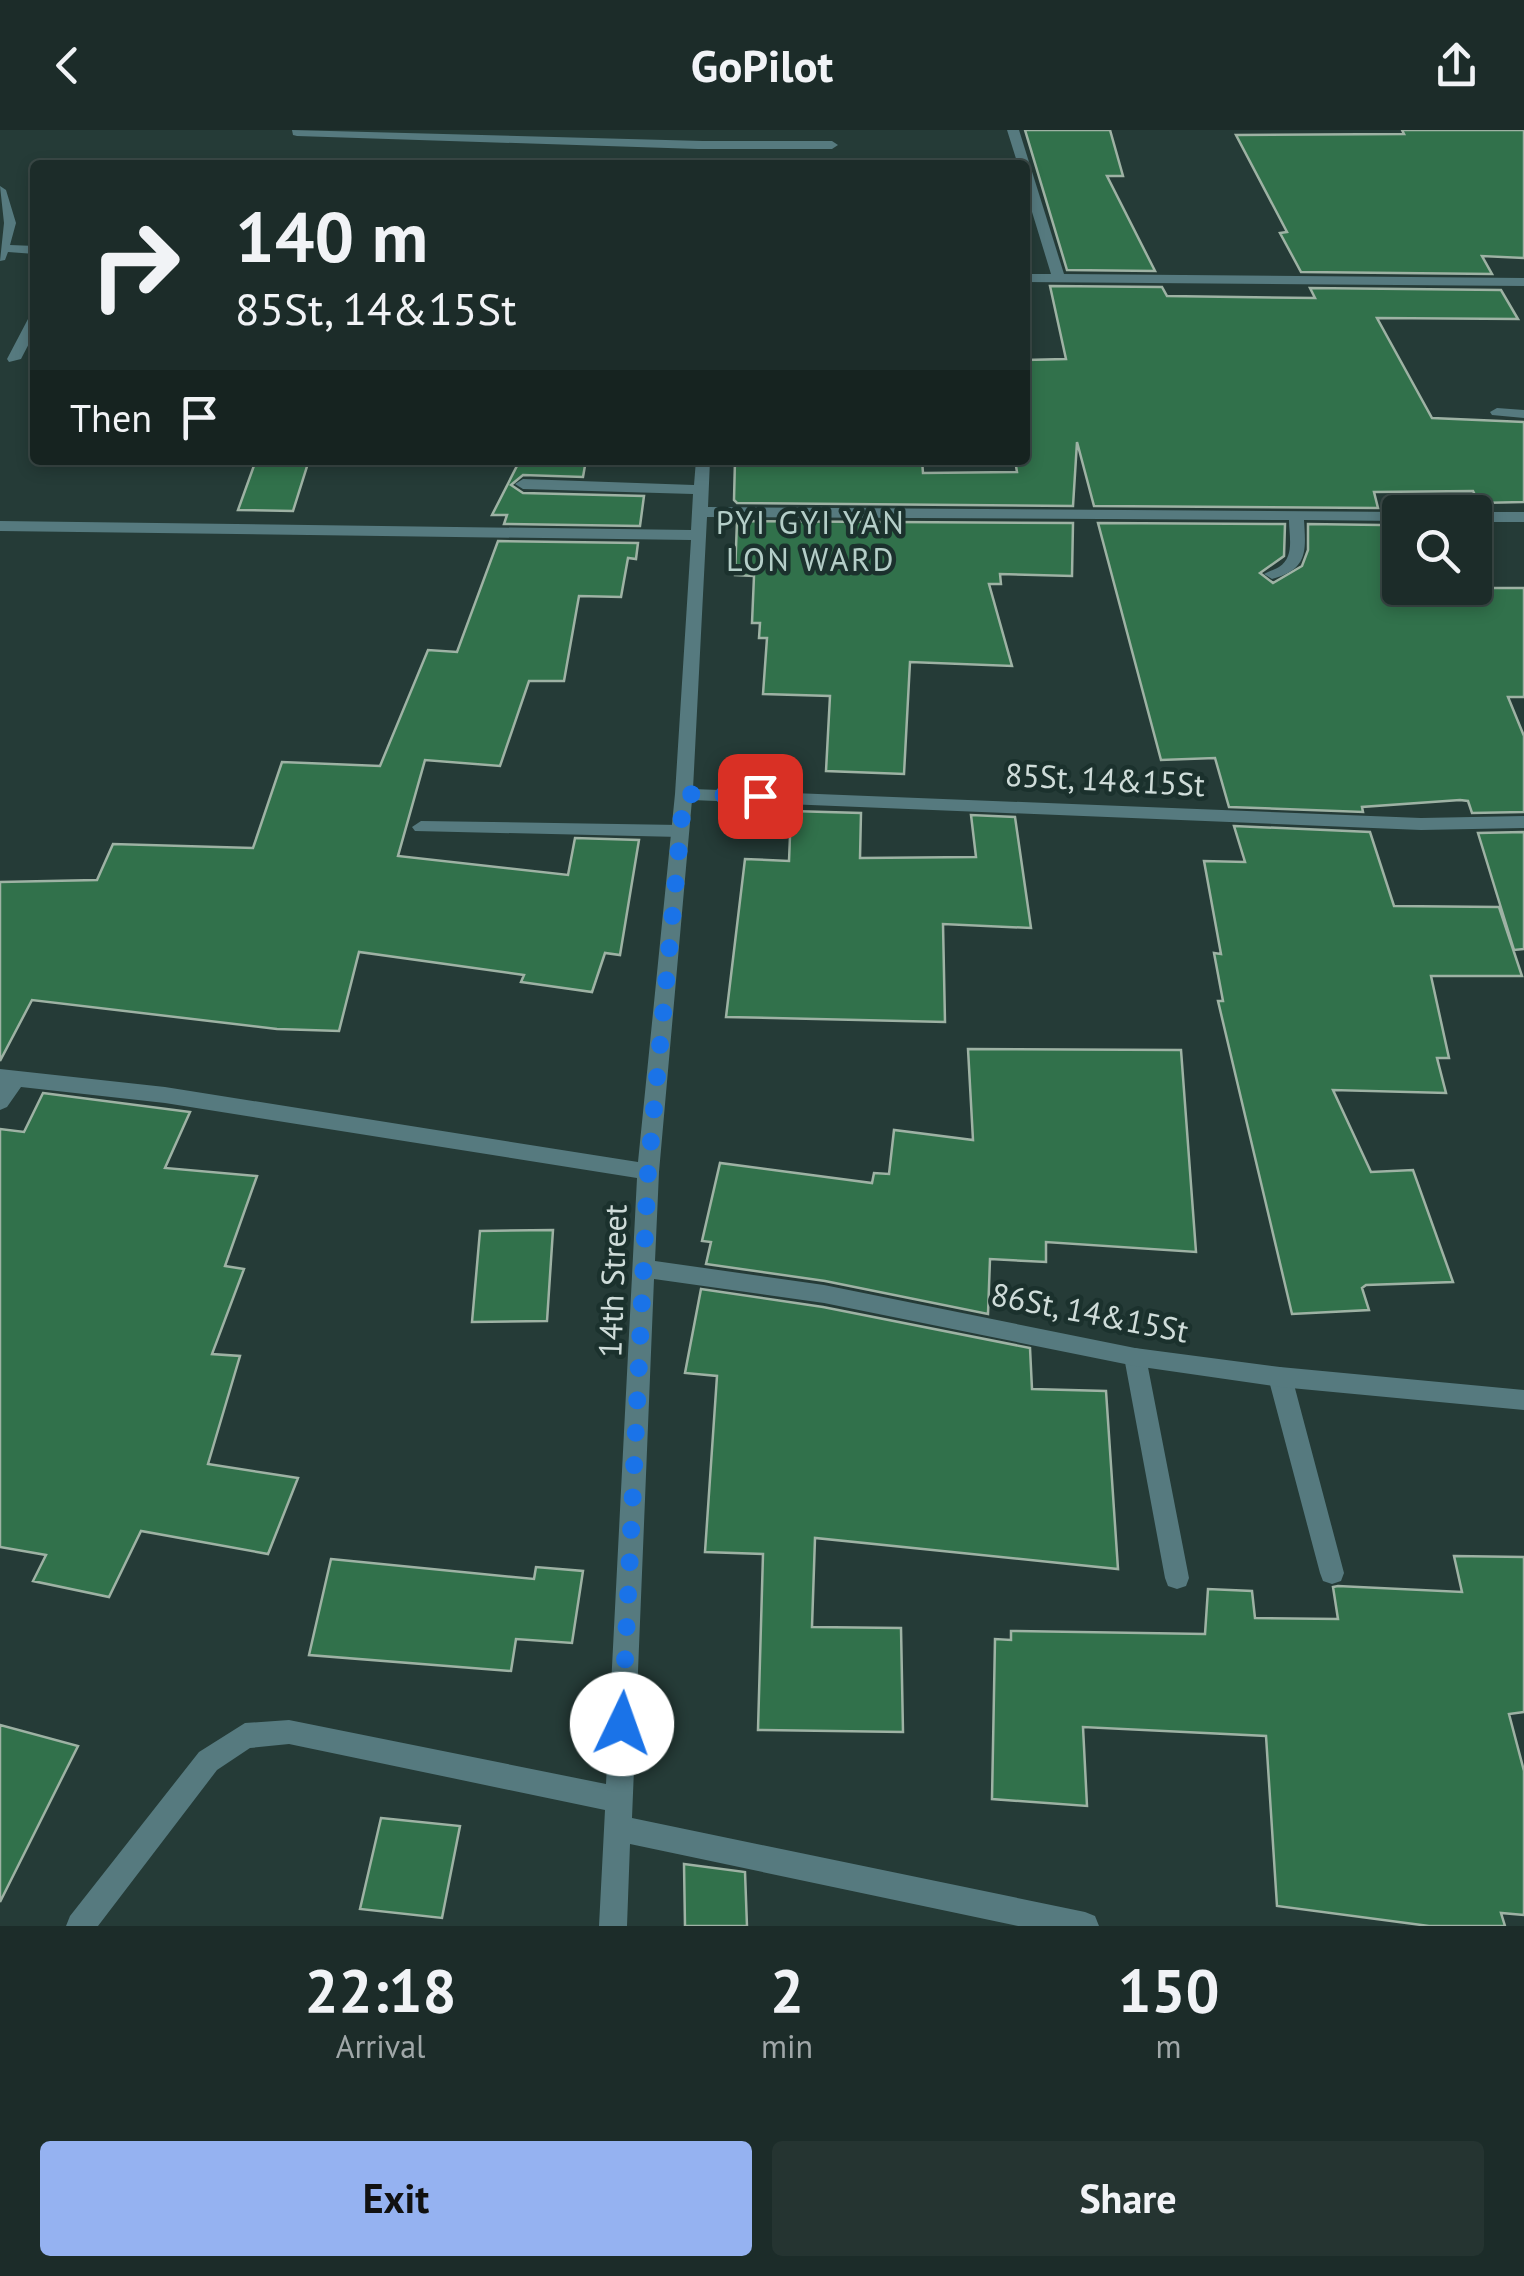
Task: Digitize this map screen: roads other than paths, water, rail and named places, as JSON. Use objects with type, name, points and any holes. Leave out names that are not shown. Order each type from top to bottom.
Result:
[{"type":"street","points":[[1013,130],[1022,160]]},
{"type":"street","points":[[298,132],[832,145]]},
{"type":"street","points":[[1030,186],[1059,278]]},
{"type":"street","points":[[0,190],[10,223],[2,251],[30,250]]},
{"type":"street","points":[[1030,278],[1524,282]]},
{"type":"street","points":[[14,358],[30,328]]},
{"type":"street","points":[[1498,412],[1524,414]]},
{"type":"street","name":"14th Street","points":[[614,1926],[647,1269],[648,1172],[684,794],[704,465]]},
{"type":"street","points":[[523,484],[701,501],[1382,516]]},
{"type":"street","points":[[1272,574],[1286,570],[1298,553],[1296,516]]},
{"type":"street","points":[[1492,517],[1524,517]]},
{"type":"street","points":[[0,526],[700,535]]},
{"type":"street","name":"85St, 14&15St","points":[[684,794],[1421,824],[1524,822]]},
{"type":"street","points":[[421,827],[680,831]]},
{"type":"street","points":[[0,1102],[7,1078],[165,1095],[648,1172]]},
{"type":"street","name":"86St, 14&15St","points":[[647,1269],[824,1294],[1135,1357],[1280,1378],[1524,1400]]},
{"type":"street","points":[[1135,1357],[1177,1578]]},
{"type":"street","points":[[1280,1378],[1332,1573]]},
{"type":"street","points":[[80,1926],[208,1760],[245,1736],[289,1732],[1085,1926]]},
{"type":"district","name":"PYI GYI YAN LON WARD","points":[[811,540]]}]
